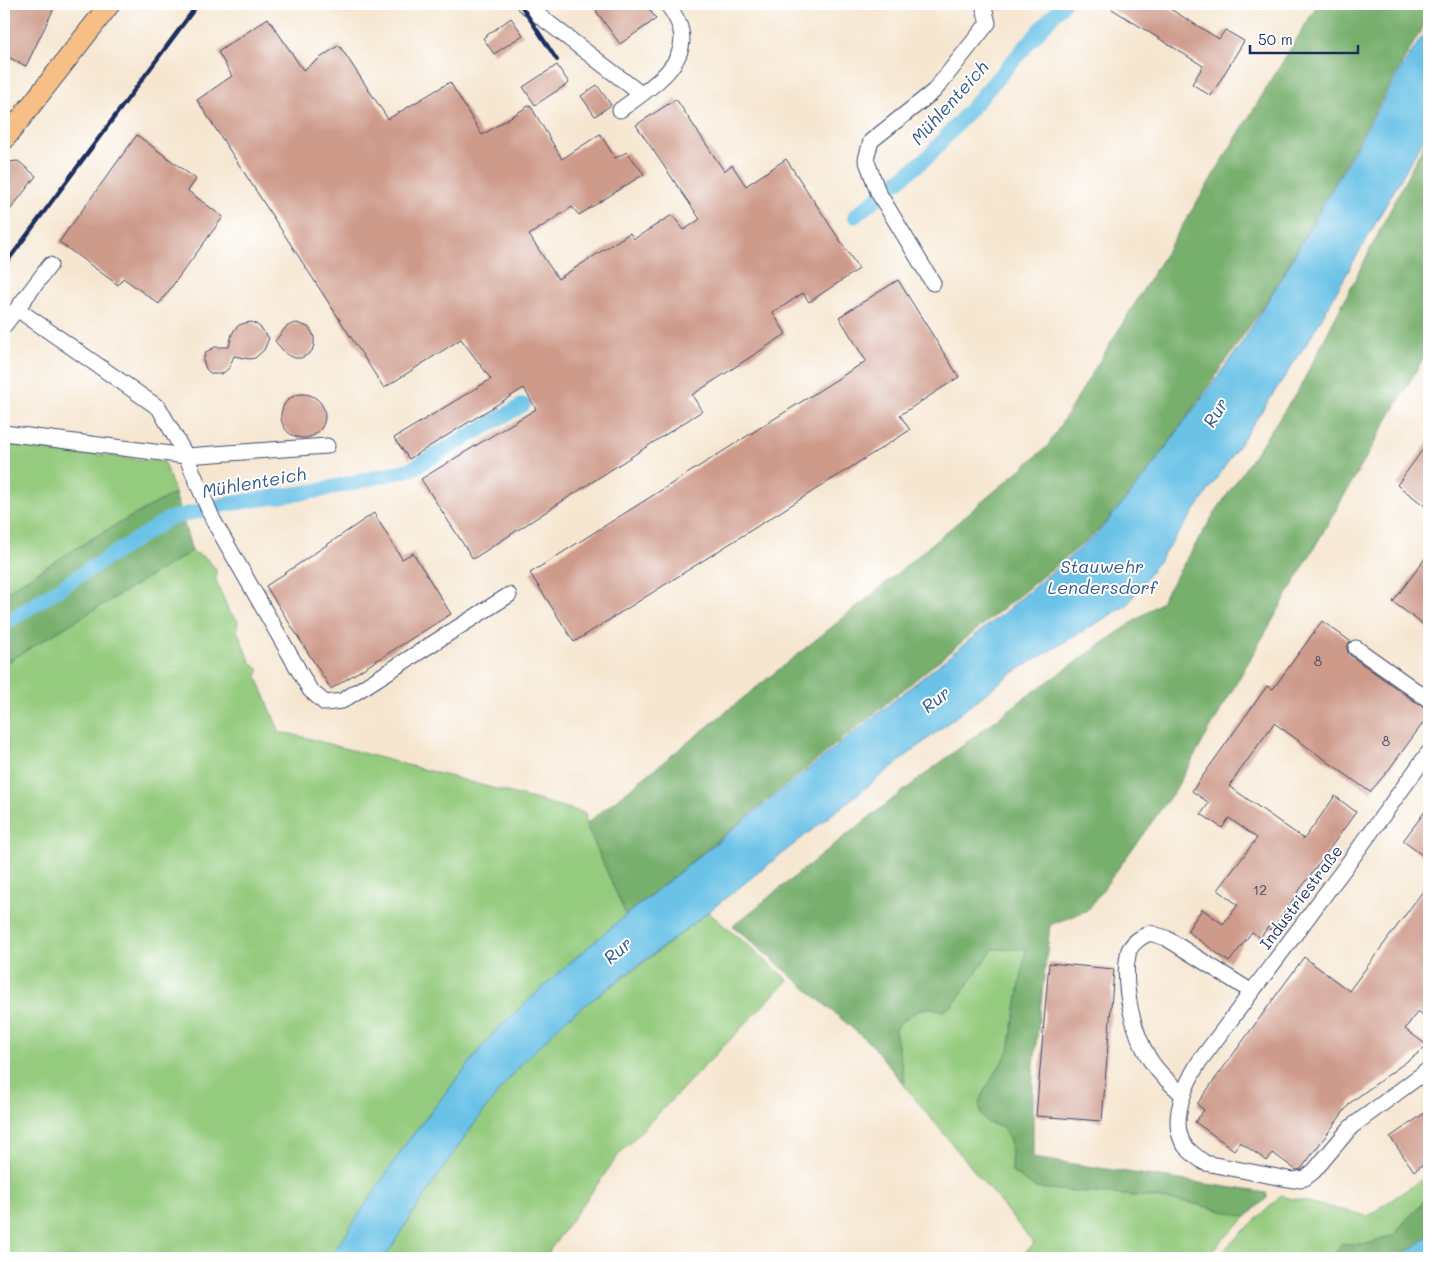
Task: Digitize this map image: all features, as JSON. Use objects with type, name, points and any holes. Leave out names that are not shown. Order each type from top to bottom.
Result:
[{"type":"main road","points":[[5,137],[110,4]]},
{"type":"street","points":[[620,110],[670,70],[680,51],[682,32],[676,16],[667,4]]},
{"type":"street","points":[[933,283],[882,198],[866,159],[871,141],[934,90],[988,23],[983,4]]},
{"type":"street","points":[[528,5],[641,94]]},
{"type":"street","points":[[4,326],[50,265]]},
{"type":"street","points":[[17,309],[159,408],[186,456],[213,520],[310,690],[325,703],[342,701],[509,594]]},
{"type":"street","points":[[4,434],[186,456],[327,446]]},
{"type":"street","points":[[1356,648],[1429,700]]},
{"type":"street","name":"Industriestraße","points":[[1429,752],[1350,861],[1199,1062],[1183,1094],[1178,1114],[1180,1135],[1184,1144],[1194,1156],[1205,1163],[1293,1180],[1305,1178],[1314,1171],[1351,1127],[1429,1069]]},
{"type":"street","points":[[1183,1094],[1168,1081],[1149,1058],[1137,1032],[1129,999],[1126,975],[1128,951],[1140,938],[1150,933],[1166,938],[1252,992]]},
{"type":"green space","points":[[1318,4],[1429,4],[1429,16],[1272,293],[1143,479],[1097,532],[626,915],[586,824],[863,602],[1047,447]]},
{"type":"green space","points":[[1429,134],[1429,348],[1175,790],[1088,910],[1050,925],[1033,1072],[1033,1158],[1267,1193],[1267,1198],[1246,1217],[1192,1203],[1149,1197],[1035,1188],[1012,1172],[1010,1141],[1003,1127],[988,1123],[981,1115],[979,1102],[1009,1051],[1026,949],[993,949],[953,1005],[943,1011],[931,1008],[923,1009],[908,1017],[897,1027],[895,1031],[905,1083],[903,1084],[873,1046],[733,926],[845,836],[1023,699],[1160,603],[1214,514],[1299,389]]},
{"type":"green space","points":[[4,444],[164,462],[175,493],[103,532],[4,593]]},
{"type":"green space","points":[[175,493],[192,551],[4,664],[4,593],[103,532]]},
{"type":"green space","points":[[192,551],[207,559],[216,569],[216,580],[229,612],[238,620],[237,631],[251,663],[259,670],[257,677],[280,733],[292,734],[585,813],[586,824],[626,915],[574,959],[495,1031],[407,1142],[330,1258],[4,1258],[4,1027],[6,1022],[4,1016],[4,664]]},
{"type":"green space","points":[[708,912],[788,980],[620,1153],[544,1258],[385,1258],[466,1134],[488,1104],[537,1048],[577,1010],[635,969]]},
{"type":"green space","points":[[993,949],[1026,949],[1009,1051],[983,1093],[988,1123],[1003,1127],[1010,1141],[1012,1172],[1035,1188],[1149,1197],[1192,1203],[1246,1217],[1204,1258],[1018,1258],[1034,1244],[903,1084],[905,1082],[895,1031],[908,1016],[918,1011],[933,1008],[943,1011],[953,1005]]},
{"type":"green space","points":[[1421,1180],[1429,1192],[1429,1196],[1405,1221],[1395,1235],[1368,1244],[1341,1244],[1331,1258],[1215,1258],[1281,1196],[1368,1216]]},
{"type":"green space","points":[[1429,1196],[1429,1258],[1331,1258],[1341,1244],[1368,1244],[1395,1235],[1405,1221]]},
{"type":"water","name":"Stauwehr Lendersdorf","points":[[1429,26],[1429,129],[1309,340],[1201,502],[1127,605],[1009,675],[685,930],[564,1021],[515,1071],[468,1132],[385,1258],[330,1258],[407,1142],[495,1031],[574,959],[626,915],[1007,610],[1098,533],[1146,475],[1240,346],[1284,274],[1402,67]]},
{"type":"water","points":[[1429,1236],[1429,1256],[1427,1258],[1402,1258],[1406,1253]]},
{"type":"building","points":[[4,4],[56,4],[26,66],[4,55]]},
{"type":"building","points":[[607,4],[646,4],[656,19],[620,44],[596,11]]},
{"type":"building","points":[[1104,4],[1162,4],[1219,39],[1225,30],[1244,41],[1211,96],[1192,84],[1203,66]]},
{"type":"building","points":[[268,18],[303,70],[339,45],[388,119],[450,82],[482,135],[530,105],[562,159],[600,134],[615,158],[627,152],[644,174],[579,215],[572,207],[529,235],[558,279],[630,233],[634,239],[672,215],[684,230],[700,219],[636,125],[676,99],[724,171],[732,165],[746,186],[786,159],[859,269],[809,302],[803,293],[773,313],[786,334],[692,395],[702,411],[473,559],[421,479],[536,409],[524,388],[409,459],[394,438],[491,379],[461,339],[384,388],[197,100],[232,76],[218,52]]},
{"type":"building","points":[[511,18],[523,35],[494,54],[483,38]]},
{"type":"building","points":[[557,65],[569,83],[535,105],[523,87]]},
{"type":"building","points":[[597,85],[611,105],[595,116],[581,96]]},
{"type":"building","points":[[137,135],[196,179],[188,191],[223,217],[159,304],[123,278],[118,285],[59,242]]},
{"type":"building","points":[[18,161],[36,176],[4,218],[4,167],[8,162]]},
{"type":"building","points":[[898,280],[959,377],[900,415],[910,430],[574,642],[530,573],[866,361],[839,317]]},
{"type":"building","points":[[251,322],[261,328],[269,338],[264,350],[255,358],[249,359],[234,356],[229,368],[222,374],[209,372],[203,360],[206,352],[215,347],[229,347],[235,329],[239,325]]},
{"type":"building","points":[[297,323],[308,327],[314,337],[312,351],[301,358],[295,358],[286,354],[275,341],[286,327]]},
{"type":"building","points":[[303,394],[315,398],[321,404],[325,416],[321,428],[315,434],[303,438],[291,434],[285,428],[281,416],[285,404],[291,398]]},
{"type":"building","points":[[1429,441],[1429,509],[1397,485]]},
{"type":"building","points":[[374,513],[402,559],[413,553],[451,614],[331,689],[266,586]]},
{"type":"building","points":[[1429,553],[1429,629],[1393,602]]},
{"type":"building","points":[[1322,621],[1350,641],[1347,648],[1351,656],[1424,708],[1429,709],[1429,715],[1370,792],[1274,723],[1229,786],[1304,839],[1335,796],[1356,812],[1271,930],[1268,927],[1260,938],[1252,932],[1229,962],[1187,931],[1202,909],[1223,924],[1238,905],[1218,890],[1257,838],[1229,818],[1222,828],[1201,814],[1209,803],[1192,791],[1267,686],[1273,689]]},
{"type":"building","points":[[1429,806],[1429,860],[1403,841]]},
{"type":"building","points":[[1429,883],[1429,1020],[1418,1011],[1405,1029],[1428,1046],[1351,1102],[1301,1169],[1296,1170],[1273,1153],[1267,1161],[1240,1142],[1234,1150],[1195,1122],[1204,1110],[1197,1104],[1304,957],[1349,991]]},
{"type":"building","points":[[1049,963],[1114,969],[1102,1121],[1036,1116]]},
{"type":"building","points":[[1429,1110],[1429,1160],[1414,1171],[1390,1137]]},
{"type":"waterway","name":"Mühlenteich","points":[[855,216],[929,156],[1063,4]]},
{"type":"waterway","name":"Mühlenteich","points":[[4,624],[168,519],[227,504],[322,490],[411,469],[523,405]]},
{"type":"railway","points":[[4,266],[198,4]]},
{"type":"railway","points":[[520,4],[557,60]]},
{"type":"water label","name":"Rur","points":[[1216,413]]},
{"type":"water label","name":"Rur","points":[[936,700]]},
{"type":"water label","name":"Rur","points":[[618,951]]}]
